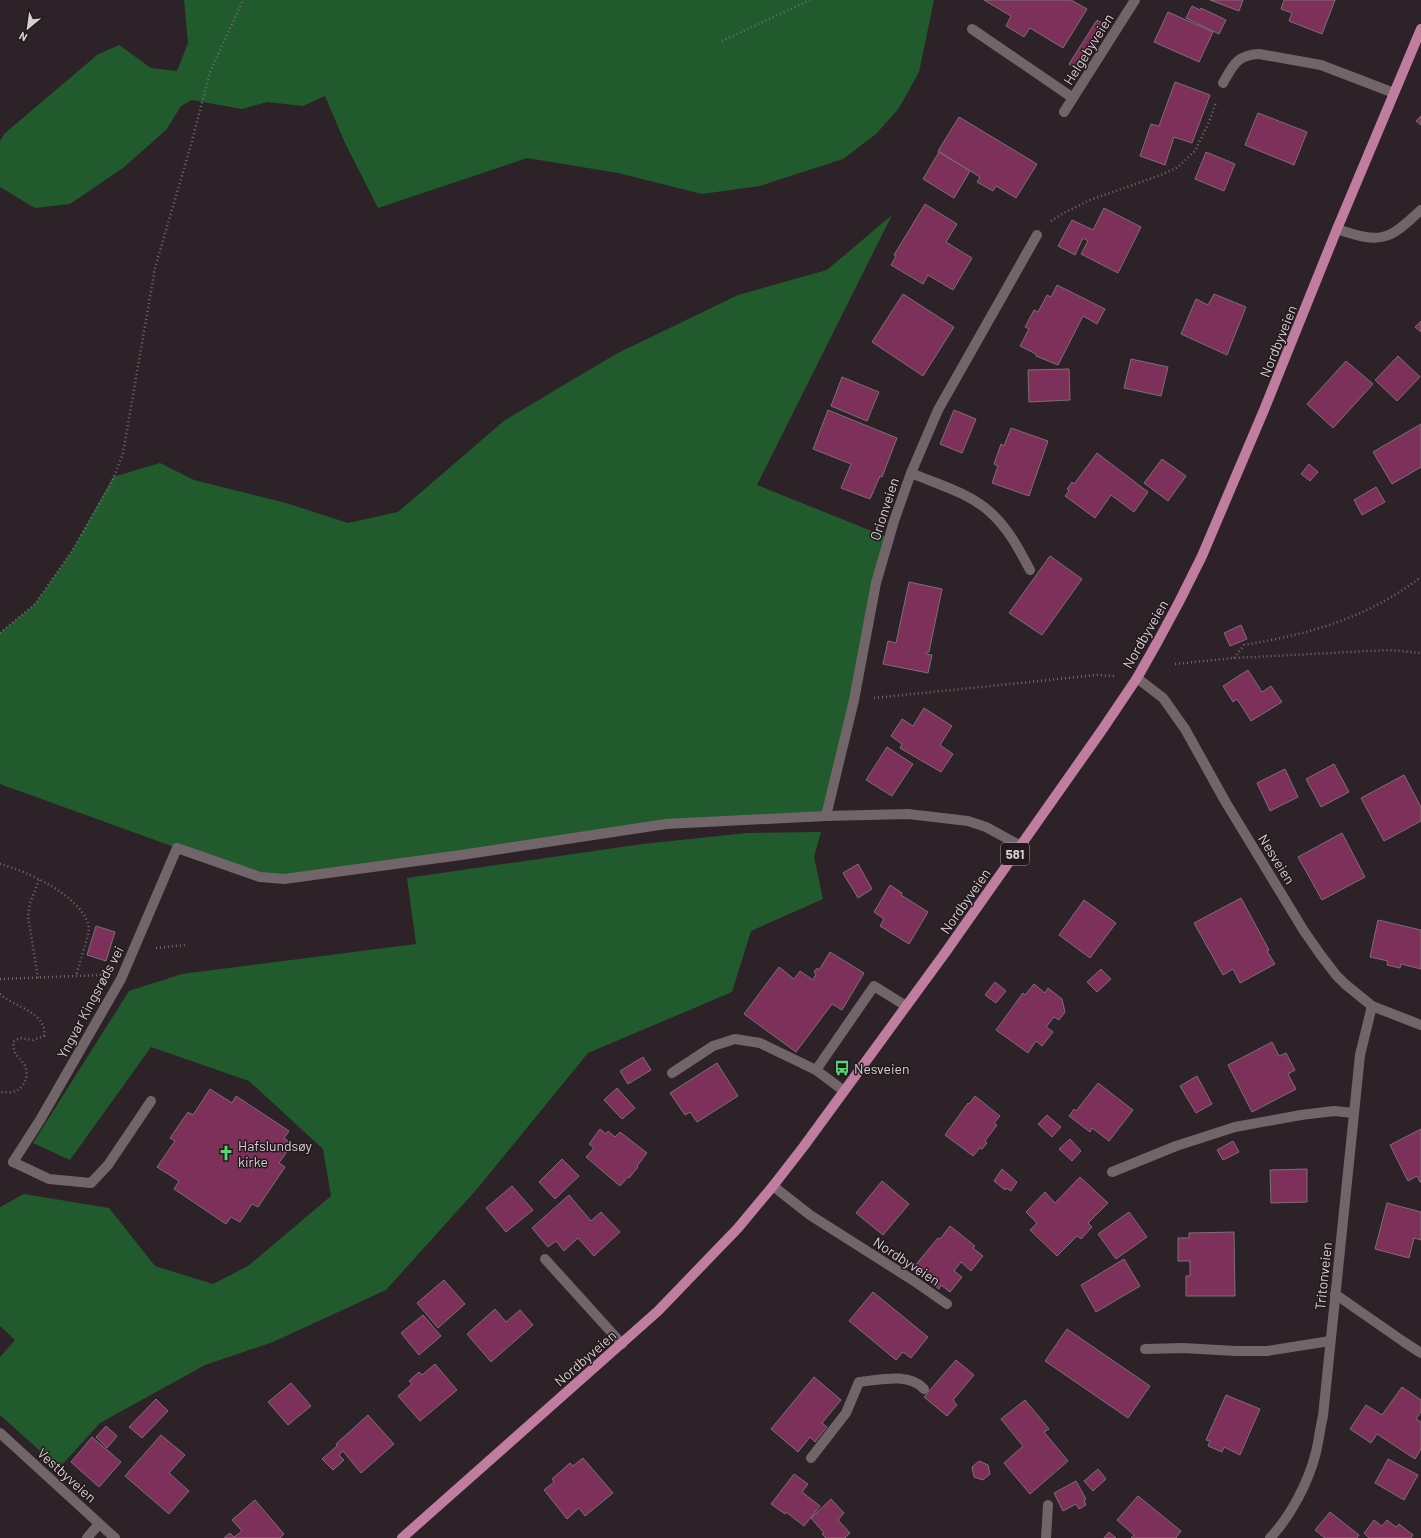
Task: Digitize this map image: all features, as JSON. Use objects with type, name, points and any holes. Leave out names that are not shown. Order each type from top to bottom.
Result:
[{"type":"main road","name":"Nordbyveien","points":[[402,1538],[658,1311],[738,1228],[773,1186],[844,1091],[1021,846],[1102,730],[1137,678],[1179,602],[1202,556],[1264,410],[1337,229],[1421,29]]},
{"type":"street","name":"Helgebyveien","points":[[1064,112],[1135,0]]},
{"type":"street","points":[[972,29],[1073,98]]},
{"type":"street","points":[[1223,83],[1232,65],[1238,59],[1249,54],[1259,54],[1321,65],[1394,93]]},
{"type":"street","points":[[1337,229],[1358,236],[1380,238],[1393,234],[1421,210]]},
{"type":"street","name":"Orionveien","points":[[826,816],[854,700],[876,583],[894,521],[911,473],[938,410],[1037,235]]},
{"type":"street","points":[[911,473],[971,499],[990,511],[1016,542],[1030,570]]},
{"type":"street","name":"Nesveien","points":[[1137,678],[1163,698],[1184,729],[1225,802],[1320,954],[1345,984],[1372,1006],[1421,1025]]},
{"type":"street","points":[[826,816],[908,814],[968,821],[986,827],[1021,846]]},
{"type":"street","name":"Yngvar Kingsrøds vei","points":[[151,1101],[108,1165],[91,1183],[48,1179],[13,1162],[40,1120],[121,979],[177,848],[254,875],[284,879],[461,855],[666,824],[826,816]]},
{"type":"street","points":[[816,1070],[874,986],[906,1006]]},
{"type":"street","name":"Tritonveien","points":[[1270,1538],[1283,1523],[1292,1509],[1305,1482],[1316,1453],[1323,1416],[1360,1055],[1372,1006]]},
{"type":"street","points":[[672,1073],[713,1046],[735,1039],[760,1043],[816,1070],[844,1091]]},
{"type":"street","points":[[1112,1172],[1176,1146],[1235,1127],[1301,1115],[1334,1111],[1354,1113]]},
{"type":"street","name":"Nordbyveien","points":[[773,1186],[810,1215],[914,1281],[947,1304]]},
{"type":"street","points":[[545,1259],[622,1344]]},
{"type":"street","points":[[1335,1294],[1404,1342],[1421,1352]]},
{"type":"street","points":[[1145,1349],[1183,1348],[1267,1351],[1330,1341]]},
{"type":"street","points":[[811,1458],[846,1413],[859,1382],[902,1378],[919,1383],[924,1389]]},
{"type":"street","name":"Vestbyveien","points":[[0,1433],[115,1538]]},
{"type":"street","points":[[1046,1538],[1048,1505]]},
{"type":"street","points":[[87,1538],[100,1524]]},
{"type":"path","points":[[0,633],[35,604],[72,552],[112,482],[123,453],[155,268],[192,141],[210,72],[243,0]]},
{"type":"path","points":[[722,41],[810,0]]},
{"type":"path","points":[[1037,235],[1050,222],[1062,214],[1090,200],[1178,168],[1195,151],[1223,83]]},
{"type":"path","points":[[1234,658],[1244,645],[1309,632],[1364,612],[1384,602],[1421,577]]},
{"type":"path","points":[[1175,664],[1234,658],[1389,650],[1421,653]]},
{"type":"path","points":[[854,700],[1097,675],[1137,678]]},
{"type":"path","points":[[0,864],[27,874],[54,888],[72,900],[82,912],[89,930],[76,976]]},
{"type":"path","points":[[38,978],[28,925],[28,916],[30,903],[39,880]]},
{"type":"path","points":[[134,951],[185,945]]},
{"type":"path","points":[[0,979],[103,975],[121,979]]},
{"type":"path","points":[[0,994],[10,1002],[33,1014],[42,1022],[45,1029],[44,1036],[33,1040],[20,1038],[12,1042],[13,1052],[24,1064],[26,1078],[18,1090],[12,1092],[0,1092]]},
{"type":"green space","points":[[184,0],[934,0],[919,72],[899,108],[876,134],[843,159],[760,186],[702,194],[618,173],[527,158],[378,208],[345,143],[325,96],[303,106],[267,102],[242,109],[192,100],[181,106],[166,130],[123,168],[70,204],[35,208],[0,187],[0,141],[4,134],[97,55],[119,45],[151,68],[177,71],[188,43]]},
{"type":"green space","points":[[892,215],[757,485],[889,538],[826,816],[665,822],[284,879],[177,848],[0,784],[0,633],[35,604],[72,551],[113,477],[160,463],[194,480],[286,503],[348,523],[398,512],[505,420],[616,354],[738,295],[827,270]]},
{"type":"green space","points":[[821,832],[814,857],[823,899],[751,931],[732,992],[588,1053],[477,1189],[386,1290],[273,1342],[205,1365],[100,1423],[59,1468],[0,1415],[0,1357],[15,1340],[0,1326],[0,1207],[24,1194],[109,1208],[155,1266],[213,1284],[248,1266],[331,1196],[323,1149],[249,1081],[151,1047],[70,1160],[33,1143],[129,991],[182,974],[416,944],[407,878],[642,844],[748,833]]},
{"type":"building","points":[[984,0],[1071,0],[1087,9],[1063,48],[1030,28],[1024,37],[1006,26],[1011,16]]},
{"type":"building","points":[[1210,0],[1243,0],[1239,11]]},
{"type":"building","points":[[1284,0],[1335,0],[1322,34],[1289,21],[1292,13],[1281,9]]},
{"type":"building","points":[[1192,6],[1200,10],[1201,8],[1226,20],[1219,34],[1186,18]]},
{"type":"building","points":[[1168,12],[1213,32],[1199,62],[1154,42]]},
{"type":"building","points":[[1097,20],[1107,26],[1079,71],[1069,64]]},
{"type":"building","points":[[1175,82],[1210,95],[1192,143],[1174,137],[1165,165],[1140,156],[1151,124],[1159,126]]},
{"type":"building","points":[[1258,113],[1307,132],[1294,165],[1245,145]]},
{"type":"building","points":[[1421,116],[1421,125],[1416,121]]},
{"type":"building","points":[[959,117],[1037,164],[1016,198],[996,186],[993,191],[977,182],[980,177],[938,151]]},
{"type":"building","points":[[939,152],[970,171],[954,198],[923,179]]},
{"type":"building","points":[[1206,152],[1235,164],[1224,191],[1195,179]]},
{"type":"building","points":[[925,204],[957,224],[946,242],[972,258],[953,290],[928,275],[923,284],[891,265],[896,256],[894,255]]},
{"type":"building","points":[[1104,208],[1141,227],[1118,273],[1081,254],[1088,241],[1083,238],[1075,255],[1058,246],[1072,220],[1093,230]]},
{"type":"building","points":[[1057,285],[1105,309],[1097,324],[1083,316],[1058,365],[1036,356],[1036,354],[1020,346],[1029,329],[1025,327],[1034,310],[1038,312],[1047,295],[1051,297]]},
{"type":"building","points":[[903,294],[954,327],[923,376],[872,342]]},
{"type":"building","points":[[1214,294],[1246,307],[1227,355],[1181,334],[1196,299],[1208,305]]},
{"type":"building","points":[[1421,321],[1421,332],[1415,327]]},
{"type":"building","points":[[1398,356],[1420,377],[1397,401],[1375,380]]},
{"type":"building","points":[[1131,359],[1168,367],[1161,396],[1124,388]]},
{"type":"building","points":[[1346,361],[1373,384],[1333,428],[1307,404]]},
{"type":"building","points":[[1069,369],[1070,400],[1029,402],[1028,370]]},
{"type":"building","points":[[842,377],[879,392],[867,421],[831,406]]},
{"type":"building","points":[[828,410],[897,438],[882,477],[880,476],[870,499],[841,488],[851,464],[813,449]]},
{"type":"building","points":[[954,410],[976,419],[962,453],[940,444]]},
{"type":"building","points":[[1421,424],[1421,467],[1392,484],[1373,452]]},
{"type":"building","points":[[1011,428],[1048,441],[1029,496],[992,483],[998,466],[994,464],[1001,444],[1004,446]]},
{"type":"building","points":[[1097,453],[1148,492],[1134,512],[1111,495],[1095,518],[1065,496],[1069,491],[1067,489],[1072,482],[1074,484]]},
{"type":"building","points":[[1162,459],[1186,476],[1168,501],[1144,483]]},
{"type":"building","points":[[1309,464],[1318,472],[1310,481],[1301,474]]},
{"type":"building","points":[[1376,487],[1385,502],[1362,515],[1354,500]]},
{"type":"building","points":[[1050,556],[1082,579],[1042,635],[1009,613]]},
{"type":"building","points":[[909,582],[942,589],[929,652],[926,654],[932,655],[928,673],[883,664],[888,641],[896,643]]},
{"type":"building","points":[[1241,625],[1247,639],[1230,646],[1224,633]]},
{"type":"building","points":[[1248,670],[1262,692],[1271,686],[1282,702],[1251,721],[1237,699],[1233,702],[1223,686]]},
{"type":"building","points":[[924,708],[952,726],[940,745],[953,754],[941,772],[900,748],[902,744],[891,736],[902,719],[913,726]]},
{"type":"building","points":[[887,747],[913,764],[892,796],[866,780]]},
{"type":"building","points":[[1334,764],[1349,792],[1321,807],[1306,779]]},
{"type":"building","points":[[1285,769],[1298,797],[1270,811],[1257,783]]},
{"type":"building","points":[[1404,775],[1421,807],[1421,821],[1384,841],[1361,798]]},
{"type":"building","points":[[1342,833],[1365,877],[1322,900],[1298,857]]},
{"type":"building","points":[[858,864],[872,889],[858,898],[843,873]]},
{"type":"building","points":[[890,885],[902,893],[901,895],[928,912],[909,944],[880,926],[884,919],[874,912]]},
{"type":"building","points":[[1241,898],[1275,964],[1240,983],[1233,969],[1223,975],[1194,923]]},
{"type":"building","points":[[1084,900],[1116,923],[1090,958],[1059,935]]},
{"type":"building","points":[[1378,920],[1421,930],[1421,969],[1401,964],[1400,968],[1387,965],[1388,961],[1370,957]]},
{"type":"building","points":[[96,926],[115,932],[106,961],[87,955]]},
{"type":"building","points":[[830,952],[864,973],[842,1010],[832,1004],[796,1052],[744,1014],[779,967],[794,979],[800,971],[813,980],[816,974],[814,972],[817,968],[819,970]]},
{"type":"building","points":[[1101,969],[1111,979],[1097,992],[1087,982]]},
{"type":"building","points":[[995,982],[1006,991],[996,1003],[985,995]]},
{"type":"building","points":[[1034,984],[1045,993],[1048,988],[1062,999],[1065,1012],[1059,1020],[1054,1017],[1046,1027],[1053,1032],[1042,1046],[1036,1041],[1028,1053],[996,1030],[1023,993],[1025,995]]},
{"type":"building","points":[[1272,1042],[1279,1056],[1286,1053],[1295,1070],[1288,1074],[1296,1089],[1252,1112],[1228,1065]]},
{"type":"building","points":[[643,1057],[651,1070],[628,1084],[620,1071]]},
{"type":"building","points":[[717,1063],[738,1096],[697,1122],[690,1112],[685,1115],[670,1093]]},
{"type":"building","points":[[1197,1076],[1212,1104],[1196,1113],[1180,1086]]},
{"type":"building","points":[[1098,1083],[1133,1110],[1109,1141],[1092,1128],[1090,1132],[1069,1116],[1074,1109],[1076,1111]]},
{"type":"building","points":[[617,1088],[635,1108],[622,1119],[604,1100]]},
{"type":"building","name":"Hafslundsøy kirke","points":[[210,1089],[232,1103],[236,1096],[289,1131],[284,1138],[292,1144],[279,1163],[285,1167],[258,1207],[252,1204],[240,1222],[231,1217],[226,1224],[174,1189],[179,1181],[157,1167],[175,1141],[170,1138],[188,1112],[193,1115]]},
{"type":"building","points":[[975,1096],[1000,1116],[994,1123],[997,1125],[985,1141],[987,1143],[973,1156],[945,1135],[968,1103],[969,1104]]},
{"type":"building","points":[[1047,1115],[1061,1127],[1052,1137],[1038,1124]]},
{"type":"building","points":[[600,1129],[606,1134],[608,1131],[615,1137],[620,1132],[647,1153],[629,1178],[628,1177],[620,1186],[586,1157],[594,1148],[589,1144]]},
{"type":"building","points":[[1421,1129],[1421,1182],[1417,1176],[1408,1181],[1390,1145]]},
{"type":"building","points":[[1070,1139],[1081,1151],[1072,1161],[1059,1149]]},
{"type":"building","points":[[1233,1141],[1239,1152],[1223,1160],[1217,1150]]},
{"type":"building","points":[[562,1159],[579,1176],[555,1199],[539,1182]]},
{"type":"building","points":[[1002,1169],[1017,1182],[1011,1191],[1006,1188],[1005,1190],[994,1181]]},
{"type":"building","points":[[1307,1169],[1307,1202],[1271,1203],[1270,1170]]},
{"type":"building","points":[[1080,1177],[1108,1203],[1088,1223],[1092,1227],[1081,1239],[1077,1236],[1057,1256],[1030,1230],[1037,1223],[1026,1212],[1045,1192],[1055,1203]]},
{"type":"building","points":[[882,1181],[909,1204],[883,1235],[856,1213]]},
{"type":"building","points":[[512,1186],[533,1210],[506,1232],[486,1208]]},
{"type":"building","points":[[569,1195],[591,1221],[601,1212],[620,1232],[594,1256],[578,1238],[564,1251],[556,1241],[548,1247],[532,1228]]},
{"type":"building","points":[[1387,1203],[1421,1212],[1421,1240],[1414,1238],[1409,1258],[1375,1249]]},
{"type":"building","points":[[1129,1212],[1147,1237],[1116,1259],[1098,1234]]},
{"type":"building","points":[[950,1226],[975,1246],[973,1248],[983,1256],[971,1271],[961,1262],[954,1271],[962,1277],[950,1292],[941,1285],[939,1289],[913,1268]]},
{"type":"building","points":[[1234,1232],[1235,1296],[1186,1296],[1186,1276],[1190,1276],[1190,1261],[1178,1261],[1178,1238],[1189,1238],[1189,1233]]},
{"type":"building","points":[[1124,1259],[1140,1286],[1096,1312],[1081,1285]]},
{"type":"building","points":[[444,1280],[465,1304],[438,1328],[417,1303]]},
{"type":"building","points":[[873,1292],[928,1337],[911,1358],[903,1352],[896,1360],[849,1321]]},
{"type":"building","points":[[495,1309],[506,1322],[520,1310],[533,1325],[491,1362],[467,1334]]},
{"type":"building","points":[[423,1315],[441,1336],[419,1355],[401,1333]]},
{"type":"building","points":[[1067,1329],[1150,1386],[1128,1418],[1045,1361]]},
{"type":"building","points":[[956,1360],[974,1375],[953,1400],[957,1405],[947,1416],[924,1397]]},
{"type":"building","points":[[435,1364],[457,1390],[420,1421],[398,1396],[412,1384],[409,1381],[419,1372],[422,1375]]},
{"type":"building","points":[[814,1377],[841,1400],[822,1423],[827,1427],[815,1442],[810,1437],[798,1452],[771,1429]]},
{"type":"building","points":[[291,1383],[311,1406],[288,1425],[268,1402]]},
{"type":"building","points":[[1402,1387],[1421,1400],[1421,1412],[1416,1419],[1421,1422],[1421,1449],[1415,1459],[1377,1434],[1371,1443],[1350,1429],[1366,1405],[1382,1415]]},
{"type":"building","points":[[1226,1395],[1260,1409],[1240,1455],[1224,1447],[1222,1452],[1208,1446],[1210,1441],[1206,1440]]},
{"type":"building","points":[[156,1399],[168,1411],[142,1438],[129,1427]]},
{"type":"building","points":[[1025,1400],[1049,1429],[1044,1432],[1068,1461],[1030,1494],[1004,1463],[1023,1446],[1001,1419]]},
{"type":"building","points":[[368,1415],[394,1444],[361,1473],[343,1451],[339,1455],[344,1460],[333,1470],[322,1459]]},
{"type":"building","points":[[106,1426],[117,1436],[107,1448],[96,1437]]},
{"type":"building","points":[[161,1435],[185,1455],[169,1473],[189,1491],[169,1514],[125,1476]]},
{"type":"building","points":[[92,1437],[121,1462],[99,1487],[71,1462]]},
{"type":"building","points":[[583,1458],[613,1493],[585,1516],[579,1508],[567,1519],[544,1490],[554,1482],[552,1479],[570,1463],[573,1466]]},
{"type":"building","points":[[1388,1459],[1418,1475],[1404,1500],[1375,1483]]},
{"type":"building","points":[[979,1461],[988,1465],[990,1474],[983,1480],[974,1477],[972,1467]]},
{"type":"building","points":[[1098,1469],[1106,1479],[1093,1491],[1084,1481]]},
{"type":"building","points":[[794,1474],[808,1484],[802,1492],[820,1506],[804,1526],[786,1512],[785,1514],[771,1504]]},
{"type":"building","points":[[1076,1481],[1086,1499],[1084,1500],[1086,1505],[1079,1509],[1076,1504],[1063,1511],[1054,1493]]},
{"type":"building","points":[[1138,1496],[1181,1531],[1176,1538],[1131,1538],[1134,1535],[1117,1520]]},
{"type":"building","points":[[831,1499],[844,1513],[838,1520],[850,1533],[845,1538],[826,1538],[822,1534],[824,1533],[811,1518]]},
{"type":"building","points":[[255,1500],[284,1534],[280,1538],[224,1538],[230,1533],[234,1537],[242,1531],[232,1520]]},
{"type":"building","points":[[1330,1512],[1359,1535],[1357,1538],[1325,1538],[1315,1530]]},
{"type":"building","points":[[1374,1520],[1382,1526],[1387,1520],[1396,1527],[1399,1524],[1413,1535],[1411,1538],[1369,1538],[1364,1533]]},
{"type":"building","points":[[1109,1532],[1116,1538],[1104,1538]]},
{"type":"place","name":"Nesveien","points":[[842,1068]]},
{"type":"place","name":"Hafslundsøy kirke","points":[[226,1153]]}]
